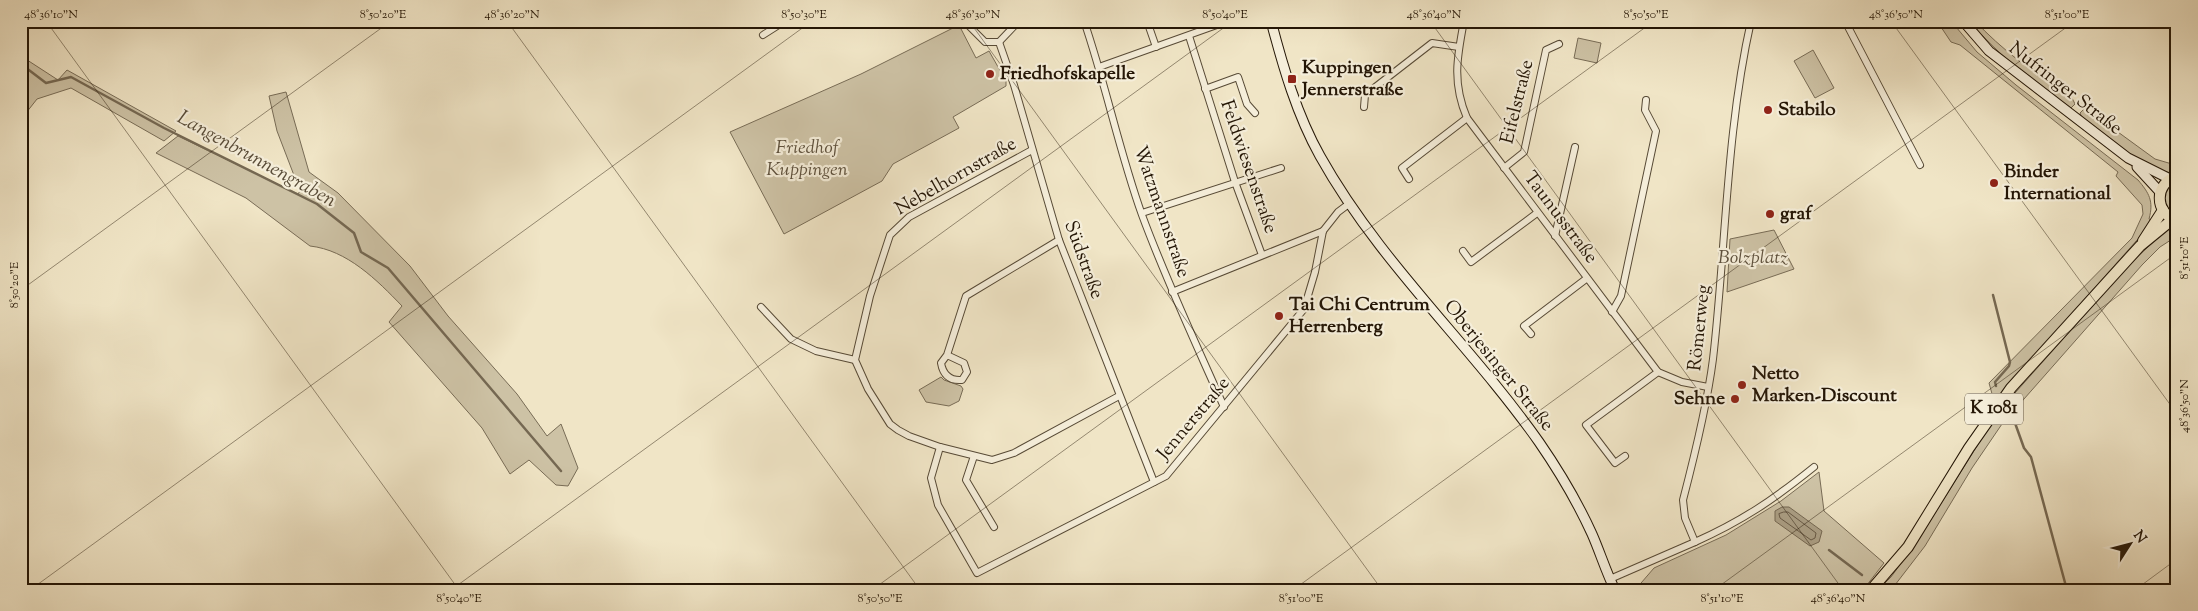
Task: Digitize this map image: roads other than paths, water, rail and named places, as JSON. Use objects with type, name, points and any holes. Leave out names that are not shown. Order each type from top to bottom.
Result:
[{"type":"main road","name":"Oberjesinger Straße","points":[[1271,21],[1304,123],[1320,156],[1385,253],[1472,355],[1545,451],[1575,499],[1613,586]]},
{"type":"main road","name":"Nufringer Straße","points":[[1963,21],[1989,51],[2128,158],[2160,192]]},
{"type":"main road","name":"Nufringer Straße","points":[[2128,158],[2173,177]]},
{"type":"main road","points":[[2173,177],[2160,192],[2160,202],[2163,210],[2175,220]]},
{"type":"main road","name":"K 1081","points":[[1872,590],[1912,541],[1968,448],[2001,401],[2038,356],[2140,246],[2163,210]]},
{"type":"main road","name":"K 1081","points":[[2140,246],[2175,220]]},
{"type":"street","points":[[763,35],[785,21]]},
{"type":"street","points":[[964,21],[985,42],[999,42],[1019,21]]},
{"type":"street","name":"Watzmannstraße","points":[[1084,21],[1100,67],[1142,213],[1172,292],[1224,407]]},
{"type":"street","points":[[1147,21],[1156,47]]},
{"type":"street","points":[[1100,67],[1228,21]]},
{"type":"street","name":"Taunusstraße","points":[[1464,21],[1456,71],[1459,100],[1467,118],[1586,279],[1658,372],[1682,382],[1708,387]]},
{"type":"street","name":"Römerweg","points":[[1695,542],[1684,518],[1683,500],[1712,361],[1736,108],[1742,60],[1751,21]]},
{"type":"street","points":[[1845,21],[1920,165]]},
{"type":"street","name":"Feldwiesenstraße","points":[[1189,36],[1235,182],[1262,254]]},
{"type":"street","name":"Südstraße","points":[[999,42],[1058,240],[1154,482]]},
{"type":"street","points":[[1364,108],[1364,95],[1432,42],[1459,47]]},
{"type":"street","name":"Eifelstraße","points":[[1504,168],[1524,152],[1546,50],[1558,44]]},
{"type":"street","name":"Feldwiesenstraße","points":[[1205,89],[1238,77],[1247,104],[1255,113]]},
{"type":"street","points":[[1612,312],[1621,296],[1656,131],[1645,110],[1646,100]]},
{"type":"street","points":[[1409,179],[1402,168],[1467,118]]},
{"type":"street","points":[[1555,236],[1575,147]]},
{"type":"street","name":"Nebelhornstraße","points":[[855,360],[870,296],[890,235],[909,217],[1032,150]]},
{"type":"street","points":[[1142,213],[1281,168]]},
{"type":"street","name":"Jennerstraße","points":[[940,447],[931,478],[938,505],[976,573],[1166,476],[1304,309],[1315,272],[1323,230],[1338,212],[1350,203]]},
{"type":"street","points":[[1463,252],[1471,262],[1537,213]]},
{"type":"street","points":[[1172,292],[1323,230]]},
{"type":"street","points":[[947,355],[964,363],[967,372],[962,380],[949,378],[942,371],[941,364],[947,355],[966,296],[1058,240]]},
{"type":"street","points":[[1531,334],[1524,326],[1586,279]]},
{"type":"street","points":[[761,307],[791,339],[816,351],[855,360],[868,389],[890,424],[908,436],[974,456],[992,460],[1014,453],[1119,396]]},
{"type":"street","points":[[1624,456],[1615,463],[1586,425],[1658,372]]},
{"type":"street","points":[[974,456],[966,480],[994,527]]},
{"type":"street","points":[[1613,586],[1763,507],[1814,467]]},
{"type":"water","points":[[1782,507],[1789,507],[1822,531],[1819,542],[1810,546],[1775,521],[1775,511]]},
{"type":"waterway","name":"Langenbrunnengraben","points":[[21,64],[46,83],[71,77],[164,128],[317,204],[354,233],[361,252],[388,268],[561,471]]},
{"type":"waterway","points":[[1993,295],[2010,362],[2009,366],[1995,382],[1996,386]]},
{"type":"waterway","points":[[2015,423],[2024,448],[2031,457],[2067,590]]},
{"type":"waterway","points":[[1829,550],[1862,575]]},
{"type":"place","name":"Friedhofskapelle","points":[[990,74]]},
{"type":"place","name":"Kuppingen Jennerstraße","points":[[1292,79]]},
{"type":"place","name":"Stabilo","points":[[1768,110]]},
{"type":"place","name":"Binder International","points":[[1994,183]]},
{"type":"place","name":"graf","points":[[1770,214]]},
{"type":"place","name":"Tai Chi Centrum Herrenberg","points":[[1279,316]]},
{"type":"place","name":"Netto Marken-Discount","points":[[1742,385]]},
{"type":"place","name":"Sehne","points":[[1735,399]]},
{"type":"park label","name":"Friedhof Kuppingen","points":[[807,159]]},
{"type":"park label","name":"Bolzplatz","points":[[1753,258]]}]
